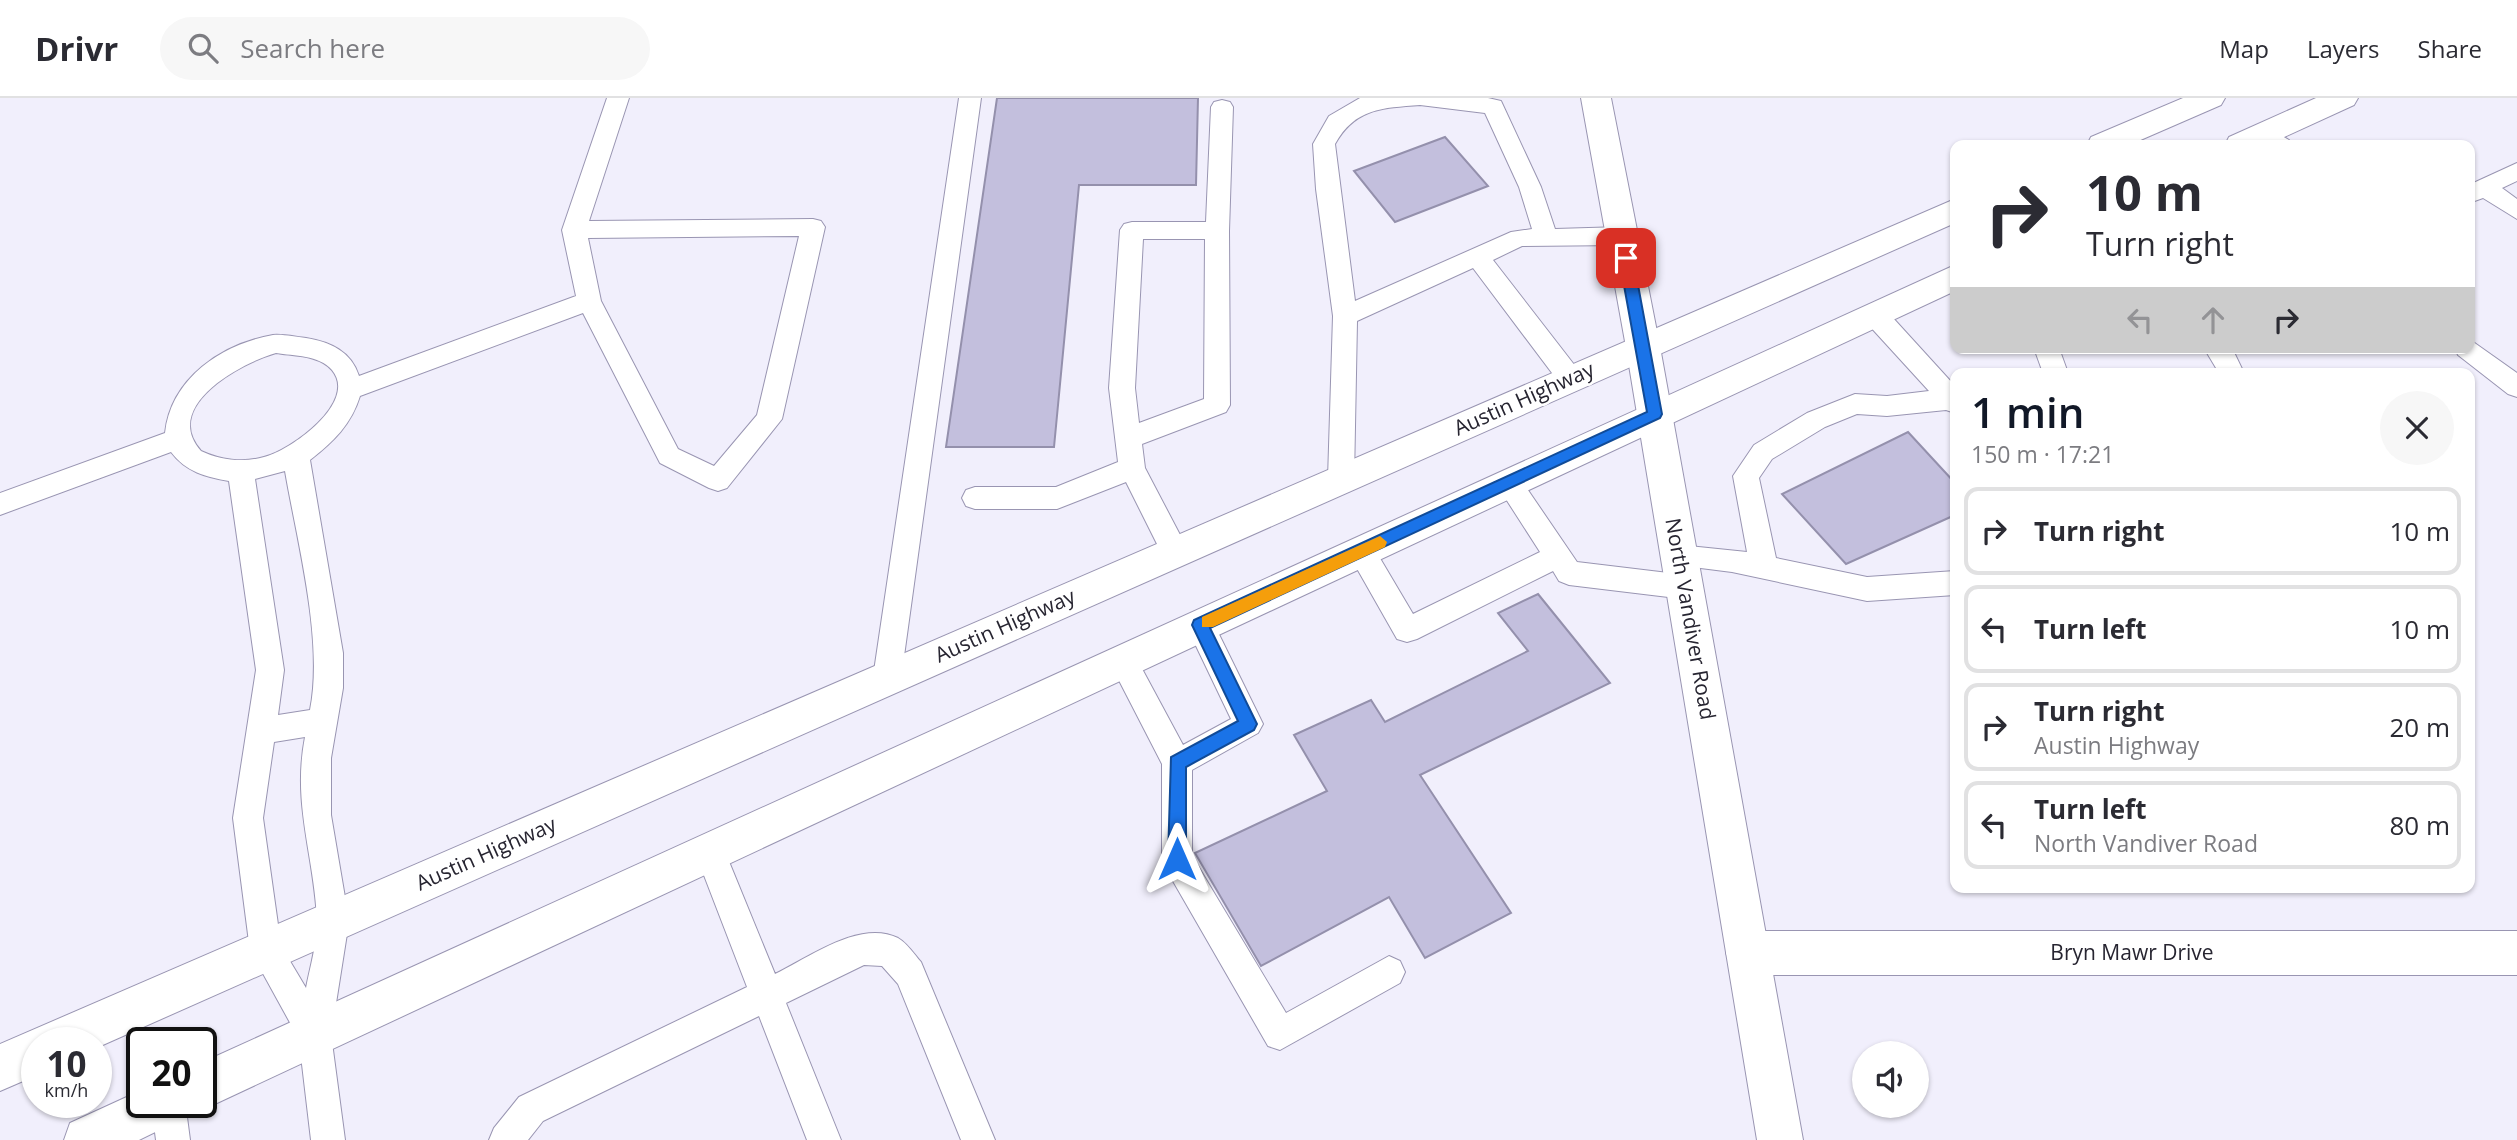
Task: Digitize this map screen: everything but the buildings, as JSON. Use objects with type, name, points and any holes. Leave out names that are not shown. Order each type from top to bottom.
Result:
[{"type":"main road","name":"North Vandiver Road","points":[[1596,98],[1643,347],[1780,1140]]},
{"type":"main road","points":[[2264,140],[2343,98]]},
{"type":"main road","points":[[2113,140],[2205,99]]},
{"type":"main road","name":"Austin Highway","points":[[92,1027],[1950,212]]},
{"type":"main road","points":[[217,1080],[1950,279]]},
{"type":"main road","name":"Bryn Mawr Drive","points":[[1748,953],[2517,953]]},
{"type":"main road","points":[[0,1068],[21,1058]]},
{"type":"main road","points":[[87,1140],[134,1118]]},
{"type":"lane","points":[[574,230],[813,227],[769,419],[718,480],[668,456],[589,301],[574,230],[618,98]]},
{"type":"lane","points":[[887,678],[970,98]]},
{"type":"lane","points":[[1341,479],[1345,316],[1327,189],[1324,144],[1337,121],[1373,102],[1420,98],[1493,106],[1530,187],[1546,237]]},
{"type":"lane","points":[[1128,438],[1216,405],[1217,231],[1222,107]]},
{"type":"lane","points":[[2477,191],[2517,171]]},
{"type":"lane","points":[[2477,191],[2517,211]]},
{"type":"lane","points":[[1175,552],[1132,468],[1122,387],[1132,230],[1217,231]]},
{"type":"lane","points":[[1345,316],[1519,238],[1622,236]]},
{"type":"lane","points":[[1478,256],[1570,378]]},
{"type":"lane","points":[[351,389],[589,301]]},
{"type":"lane","points":[[1874,314],[1950,398]]},
{"type":"lane","points":[[276,344],[306,344],[331,352],[346,368],[351,389],[343,413],[324,436],[296,456],[278,464],[242,472],[211,469],[188,458],[177,439],[178,415],[191,391],[215,369],[244,353],[276,344]]},
{"type":"lane","points":[[2475,354],[2517,387]]},
{"type":"lane","points":[[1764,568],[1746,476],[1763,452],[1816,420],[1855,404],[1887,406],[1950,401]]},
{"type":"lane","points":[[0,504],[177,439]]},
{"type":"lane","points":[[296,456],[329,653],[329,688],[316,758],[316,815],[333,920],[315,1035],[328,1140]]},
{"type":"lane","points":[[975,498],[1057,498],[1132,468]]},
{"type":"lane","points":[[242,472],[270,670],[248,818],[266,950],[315,1035]]},
{"type":"lane","points":[[1508,482],[1569,573],[1682,571],[1732,560],[1867,589],[1950,583]]},
{"type":"lane","points":[[1361,551],[1407,630],[1558,556]]},
{"type":"lane","points":[[1177,763],[1248,724],[1200,625]]},
{"type":"lane","points":[[1123,661],[1177,763],[1177,859],[1280,1034],[1389,972]]},
{"type":"lane","points":[[262,731],[324,720]]},
{"type":"lane","points":[[710,852],[824,1140]]},
{"type":"lane","points":[[506,1140],[531,1109],[862,949],[890,951],[910,973],[978,1140]]},
{"type":"lane","points":[[170,1118],[173,1140]]},
{"type":"slow traffic","points":[[1208,622],[1380,542]]},
{"type":"route","points":[[1177,859],[1177,763],[1248,724],[1200,625],[1654,414],[1626,258]]}]
